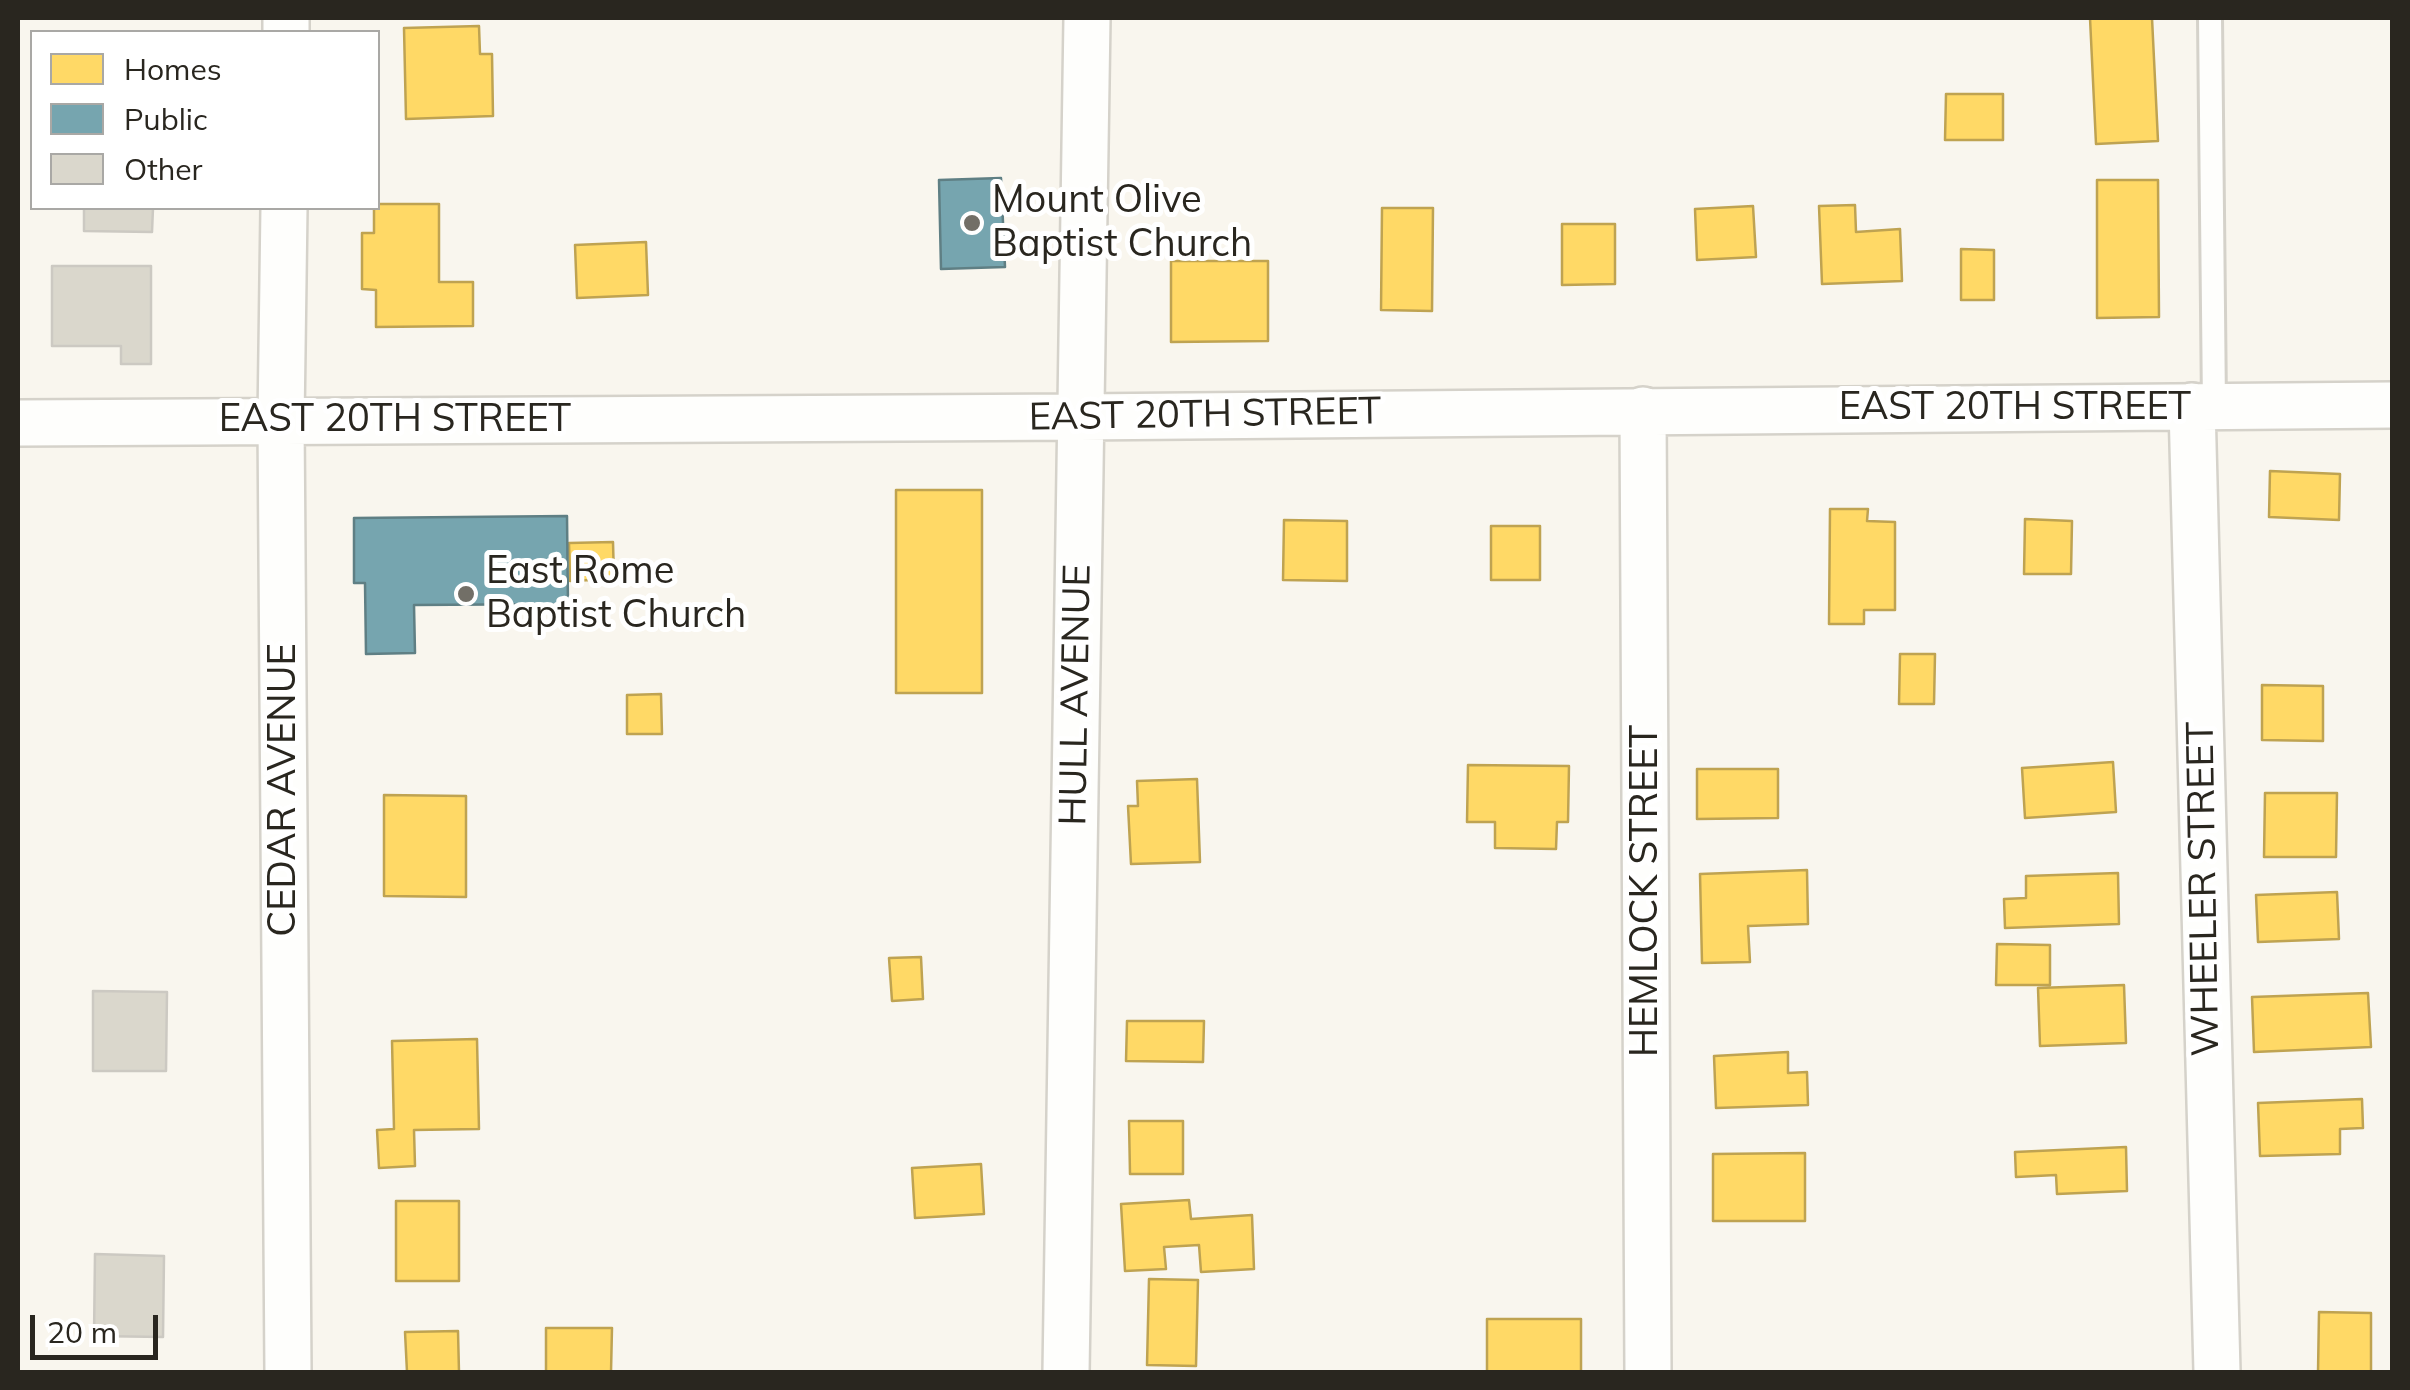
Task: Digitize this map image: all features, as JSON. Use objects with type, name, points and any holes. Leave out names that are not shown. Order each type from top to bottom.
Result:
[{"type":"street","name":"HULL AVENUE","points":[[1066,1372],[1087,18]]},
{"type":"street","name":"CEDAR AVENUE","points":[[284,210],[281,420],[288,1372]]},
{"type":"street","name":"EAST 20TH STREET","points":[[18,423],[2392,405]]},
{"type":"street","name":"WHEELER STREET","points":[[2203,406],[2217,1372]]},
{"type":"street","name":"HEMLOCK STREET","points":[[1643,410],[1648,1372]]},
{"type":"lane","points":[[2203,406],[2210,18]]},
{"type":"building: Homes","points":[[2090,18],[2152,18],[2158,141],[2096,144]]},
{"type":"building: Homes","points":[[479,26],[480,54],[492,54],[493,116],[406,119],[404,28]]},
{"type":"building: Homes","points":[[1946,94],[2003,94],[2003,140],[1945,140]]},
{"type":"building: Homes","points":[[2097,180],[2158,180],[2159,317],[2097,318]]},
{"type":"building: Homes","points":[[380,204],[439,204],[439,282],[473,282],[473,326],[376,327],[376,290],[362,289],[362,233],[374,233],[374,210],[380,210]]},
{"type":"building: Homes","points":[[1855,205],[1856,232],[1900,229],[1902,281],[1822,284],[1819,206]]},
{"type":"building: Homes","points":[[1753,206],[1756,257],[1697,260],[1695,209]]},
{"type":"building: Homes","points":[[1382,208],[1433,208],[1432,311],[1381,310]]},
{"type":"building: Homes","points":[[1562,224],[1615,224],[1615,284],[1562,285]]},
{"type":"building: Homes","points":[[646,242],[648,295],[577,298],[575,245]]},
{"type":"building: Homes","points":[[1961,249],[1994,250],[1994,300],[1961,300]]},
{"type":"building: Homes","points":[[1171,261],[1268,261],[1268,341],[1171,342]]},
{"type":"building: Homes","points":[[2270,471],[2340,474],[2339,520],[2269,517]]},
{"type":"building: Homes","points":[[896,490],[982,490],[982,693],[896,693]]},
{"type":"building: Homes","points":[[1830,509],[1868,509],[1867,521],[1895,522],[1895,610],[1864,610],[1864,624],[1829,624]]},
{"type":"building: Homes","points":[[2025,519],[2072,521],[2071,574],[2024,574]]},
{"type":"building: Homes","points":[[1284,520],[1347,521],[1347,581],[1283,580]]},
{"type":"building: Homes","points":[[1491,526],[1540,526],[1540,580],[1491,580]]},
{"type":"building: Homes","points":[[613,542],[614,579],[570,581],[569,543]]},
{"type":"building: Homes","points":[[1900,654],[1935,654],[1934,704],[1899,704]]},
{"type":"building: Homes","points":[[2262,685],[2323,686],[2323,741],[2262,740]]},
{"type":"building: Homes","points":[[661,694],[662,734],[627,734],[627,695]]},
{"type":"building: Homes","points":[[2113,762],[2116,812],[2025,818],[2022,768]]},
{"type":"building: Homes","points":[[1468,765],[1569,766],[1568,822],[1557,822],[1556,849],[1495,848],[1495,822],[1467,822]]},
{"type":"building: Homes","points":[[1697,769],[1778,769],[1778,818],[1697,819]]},
{"type":"building: Homes","points":[[1197,779],[1200,862],[1131,864],[1128,806],[1138,806],[1137,781]]},
{"type":"building: Homes","points":[[2265,793],[2337,793],[2336,857],[2264,857]]},
{"type":"building: Homes","points":[[384,795],[466,796],[466,897],[384,896]]},
{"type":"building: Homes","points":[[1807,870],[1808,924],[1748,926],[1750,962],[1702,963],[1700,874]]},
{"type":"building: Homes","points":[[2118,873],[2119,924],[2005,928],[2004,899],[2026,898],[2026,876]]},
{"type":"building: Homes","points":[[2337,892],[2339,939],[2258,942],[2256,895]]},
{"type":"building: Homes","points":[[1997,944],[2050,945],[2050,985],[1996,985]]},
{"type":"building: Homes","points":[[921,957],[923,999],[892,1001],[889,958]]},
{"type":"building: Homes","points":[[2124,985],[2126,1043],[2040,1046],[2038,988]]},
{"type":"building: Homes","points":[[2368,993],[2371,1047],[2254,1052],[2252,997]]},
{"type":"building: Homes","points":[[1127,1021],[1204,1021],[1203,1062],[1126,1061]]},
{"type":"building: Homes","points":[[477,1039],[479,1129],[414,1130],[415,1166],[379,1168],[377,1130],[394,1129],[392,1041]]},
{"type":"building: Homes","points":[[1788,1052],[1788,1073],[1807,1072],[1808,1105],[1716,1108],[1714,1056]]},
{"type":"building: Homes","points":[[2362,1099],[2363,1128],[2340,1129],[2340,1154],[2260,1156],[2258,1103]]},
{"type":"building: Homes","points":[[1129,1121],[1183,1121],[1183,1174],[1130,1174]]},
{"type":"building: Homes","points":[[2126,1147],[2127,1191],[2057,1194],[2056,1175],[2016,1177],[2015,1152]]},
{"type":"building: Homes","points":[[1805,1153],[1805,1221],[1713,1221],[1713,1154]]},
{"type":"building: Homes","points":[[981,1164],[984,1214],[915,1218],[912,1168]]},
{"type":"building: Homes","points":[[1189,1200],[1191,1219],[1252,1215],[1254,1269],[1201,1272],[1199,1245],[1164,1247],[1166,1269],[1125,1271],[1121,1204]]},
{"type":"building: Homes","points":[[396,1201],[459,1201],[459,1281],[396,1281]]},
{"type":"building: Homes","points":[[1149,1279],[1198,1280],[1196,1366],[1147,1365]]},
{"type":"building: Homes","points":[[2319,1312],[2371,1313],[2371,1372],[2318,1372]]},
{"type":"building: Homes","points":[[1487,1319],[1581,1319],[1581,1372],[1487,1372]]},
{"type":"building: Homes","points":[[546,1328],[612,1328],[611,1372],[546,1372]]},
{"type":"building: Homes","points":[[458,1331],[459,1372],[407,1372],[405,1332]]},
{"type":"building: Public","name":"Mount Olive Baptist Church","points":[[1001,178],[1005,267],[941,269],[939,180]]},
{"type":"building: Public","name":"East Rome Baptist Church","points":[[567,516],[568,604],[414,605],[415,653],[366,654],[365,583],[354,583],[354,518]]},
{"type":"building: Other","points":[[84,210],[153,210],[152,232],[84,231]]},
{"type":"building: Other","points":[[52,266],[151,266],[151,364],[121,364],[121,346],[52,346]]},
{"type":"building: Other","points":[[93,991],[167,992],[166,1071],[93,1071]]},
{"type":"building: Other","points":[[95,1254],[164,1256],[163,1337],[94,1336]]},
{"type":"place","name":"Mount Olive Baptist Church","points":[[972,223]]},
{"type":"place","name":"East Rome Baptist Church","points":[[466,594]]}]
